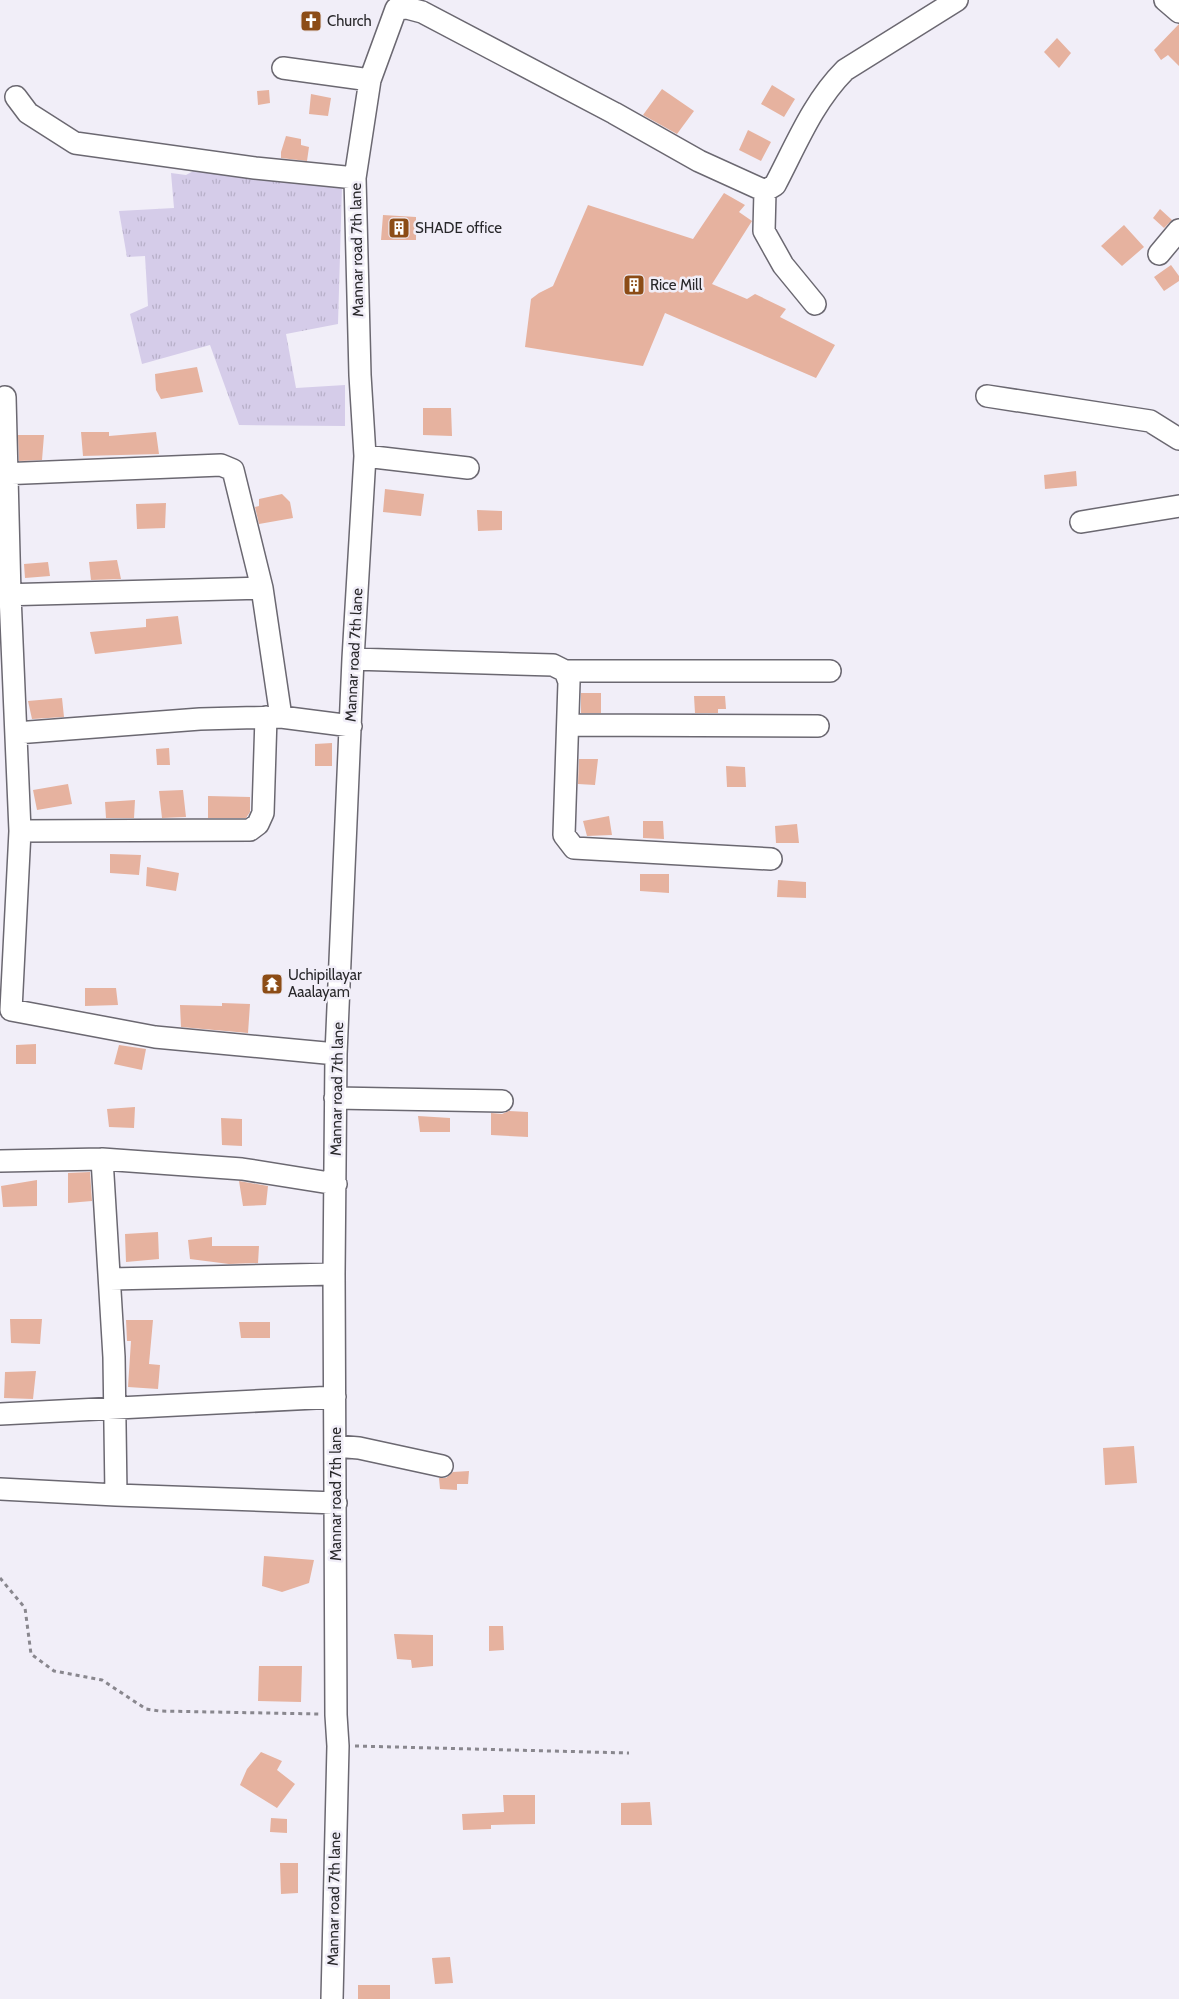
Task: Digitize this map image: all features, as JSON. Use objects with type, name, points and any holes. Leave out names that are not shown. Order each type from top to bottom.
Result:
[{"type":"street","points":[[815,304],[783,265],[764,231],[765,191],[775,184],[818,102],[830,85],[845,70],[957,0]]},
{"type":"street","points":[[1165,0],[1179,12]]},
{"type":"street","name":"Mannar road 7th lane","points":[[332,1999],[338,1746],[336,1715],[334,1274],[336,1054],[353,659],[365,456],[360,375],[355,178],[370,80],[396,9],[407,8],[422,12],[614,113],[699,161],[765,191]]},
{"type":"street","points":[[283,68],[370,80]]},
{"type":"street","points":[[16,97],[28,113],[75,143],[255,168],[355,178]]},
{"type":"street","points":[[1159,254],[1179,230]]},
{"type":"street","points":[[987,396],[1150,421],[1179,439]]},
{"type":"street","points":[[4,397],[5,595],[16,733],[20,831],[11,1010],[155,1037],[336,1054]]},
{"type":"street","points":[[365,456],[468,468]]},
{"type":"street","points":[[4,474],[221,465],[232,470],[262,588],[274,717],[263,813],[258,824],[250,830],[20,831]]},
{"type":"street","points":[[1081,522],[1179,506]]},
{"type":"street","points":[[5,595],[262,588]]},
{"type":"street","points":[[353,659],[553,665],[565,671],[830,671]]},
{"type":"street","points":[[565,671],[569,682],[564,835],[574,848],[772,859]]},
{"type":"street","points":[[16,733],[200,719],[274,717],[351,726]]},
{"type":"street","points":[[568,725],[818,726]]},
{"type":"street","points":[[336,1098],[502,1101]]},
{"type":"street","points":[[102,1159],[116,1408],[116,1495]]},
{"type":"street","points":[[0,1161],[102,1159],[242,1169],[336,1184]]},
{"type":"street","points":[[110,1279],[334,1274]]},
{"type":"street","points":[[0,1414],[335,1397]]},
{"type":"street","points":[[335,1446],[359,1448],[442,1466]]},
{"type":"street","points":[[0,1489],[336,1503]]},
{"type":"path","points":[[0,1578],[25,1608],[31,1654],[54,1671],[102,1680],[146,1709],[159,1711],[336,1715]]},
{"type":"path","points":[[338,1746],[630,1753]]},
{"type":"green space","points":[[199,168],[342,186],[338,324],[286,334],[296,388],[345,385],[345,426],[239,425],[210,345],[142,364],[130,314],[148,306],[145,256],[127,257],[119,211],[174,208],[171,173],[186,175]]},
{"type":"building","points":[[1179,24],[1179,66],[1168,55],[1161,60],[1154,50]]},
{"type":"building","points":[[1057,38],[1071,53],[1059,68],[1044,52]]},
{"type":"building","points":[[772,85],[795,99],[784,117],[761,104]]},
{"type":"building","points":[[662,89],[694,111],[677,134],[643,115]]},
{"type":"building","points":[[269,90],[270,103],[258,105],[257,91]]},
{"type":"building","points":[[311,94],[331,98],[328,116],[309,114]]},
{"type":"building","points":[[748,130],[771,142],[761,161],[739,150]]},
{"type":"building","points":[[286,136],[301,139],[301,145],[309,147],[307,161],[281,158]]},
{"type":"building","name":"Rice Mill","points":[[724,193],[745,205],[739,212],[752,221],[712,284],[747,299],[755,294],[786,309],[780,317],[835,345],[816,378],[665,313],[643,366],[525,347],[531,299],[553,286],[588,205],[693,239]]},
{"type":"building","points":[[1160,209],[1172,220],[1164,228],[1153,218]]},
{"type":"building","name":"SHADE office","points":[[383,215],[416,217],[416,240],[381,240]]},
{"type":"building","points":[[1124,225],[1144,247],[1122,266],[1101,246]]},
{"type":"building","points":[[1171,265],[1179,276],[1179,281],[1164,291],[1154,277]]},
{"type":"building","points":[[197,367],[203,392],[161,399],[156,390],[155,374]]},
{"type":"building","points":[[423,408],[451,408],[452,436],[423,435]]},
{"type":"building","points":[[81,432],[109,432],[109,436],[156,432],[159,454],[83,456]]},
{"type":"building","points":[[18,435],[44,435],[42,460],[19,461]]},
{"type":"building","points":[[1076,471],[1077,486],[1045,489],[1044,475]]},
{"type":"building","points":[[385,489],[424,494],[421,516],[383,512]]},
{"type":"building","points":[[282,494],[290,502],[293,518],[259,524],[255,507],[259,506],[259,499]]},
{"type":"building","points":[[166,503],[165,528],[137,529],[136,504]]},
{"type":"building","points":[[477,510],[502,511],[502,530],[478,531]]},
{"type":"building","points":[[117,560],[121,579],[91,580],[89,562]]},
{"type":"building","points":[[48,562],[50,576],[25,578],[24,564]]},
{"type":"building","points":[[178,616],[182,644],[95,654],[90,632],[146,627],[146,619]]},
{"type":"building","points":[[581,693],[601,693],[601,713],[581,713]]},
{"type":"building","points":[[694,696],[725,696],[726,709],[718,709],[718,713],[695,713]]},
{"type":"building","points":[[62,698],[64,717],[32,719],[28,701]]},
{"type":"building","points":[[332,743],[332,766],[315,766],[315,744]]},
{"type":"building","points":[[169,748],[170,765],[157,765],[156,749]]},
{"type":"building","points":[[579,759],[598,759],[595,785],[578,784]]},
{"type":"building","points":[[726,766],[745,767],[746,787],[727,787]]},
{"type":"building","points":[[68,784],[72,804],[37,810],[33,790]]},
{"type":"building","points":[[183,790],[186,817],[162,818],[159,791]]},
{"type":"building","points":[[208,796],[250,797],[250,812],[246,818],[208,818]]},
{"type":"building","points":[[135,800],[134,818],[106,818],[105,802]]},
{"type":"building","points":[[609,816],[612,835],[587,836],[583,821]]},
{"type":"building","points":[[643,821],[663,821],[664,839],[643,838]]},
{"type":"building","points":[[797,824],[799,843],[776,843],[775,826]]},
{"type":"building","points":[[110,854],[141,855],[139,875],[110,873]]},
{"type":"building","points":[[147,867],[179,873],[176,891],[146,886]]},
{"type":"building","points":[[640,874],[669,874],[669,893],[640,891]]},
{"type":"building","points":[[778,880],[806,882],[806,898],[777,897]]},
{"type":"building","points":[[85,988],[116,988],[118,1005],[85,1006]]},
{"type":"building","points":[[222,1003],[250,1004],[248,1033],[181,1027],[180,1005],[222,1006]]},
{"type":"building","points":[[36,1044],[36,1064],[16,1064],[16,1045]]},
{"type":"building","points":[[119,1045],[146,1049],[142,1070],[114,1064]]},
{"type":"building","points":[[135,1107],[134,1128],[109,1127],[107,1109]]},
{"type":"building","points":[[509,1111],[528,1112],[528,1137],[491,1135],[491,1113],[502,1114]]},
{"type":"building","points":[[418,1116],[450,1118],[450,1132],[420,1132]]},
{"type":"building","points":[[221,1118],[242,1119],[242,1146],[222,1145]]},
{"type":"building","points":[[90,1172],[92,1201],[68,1203],[68,1173]]},
{"type":"building","points":[[37,1180],[37,1206],[3,1207],[1,1186]]},
{"type":"building","points":[[239,1181],[268,1186],[266,1205],[243,1206]]},
{"type":"building","points":[[158,1232],[159,1259],[126,1262],[125,1234]]},
{"type":"building","points":[[212,1237],[212,1246],[259,1246],[258,1263],[229,1264],[190,1259],[188,1240]]},
{"type":"building","points":[[10,1319],[42,1319],[40,1344],[11,1343]]},
{"type":"building","points":[[126,1320],[153,1320],[149,1364],[160,1365],[158,1389],[128,1387],[131,1341],[127,1341]]},
{"type":"building","points":[[239,1322],[270,1322],[270,1338],[241,1338]]},
{"type":"building","points":[[36,1371],[33,1399],[4,1398],[5,1372]]},
{"type":"building","points":[[1134,1446],[1137,1483],[1105,1485],[1103,1448]]},
{"type":"building","points":[[469,1471],[468,1484],[457,1484],[457,1490],[440,1489],[439,1478],[446,1478],[453,1472]]},
{"type":"building","points":[[264,1556],[314,1560],[309,1583],[282,1592],[262,1586]]},
{"type":"building","points":[[489,1626],[503,1626],[504,1650],[489,1651]]},
{"type":"building","points":[[394,1634],[433,1635],[433,1666],[412,1668],[411,1660],[397,1659]]},
{"type":"building","points":[[259,1666],[302,1666],[301,1702],[258,1701]]},
{"type":"building","points":[[261,1752],[282,1761],[277,1770],[295,1784],[277,1808],[240,1785],[247,1769]]},
{"type":"building","points":[[503,1795],[535,1795],[535,1824],[491,1825],[491,1829],[463,1830],[462,1814],[504,1812]]},
{"type":"building","points":[[650,1802],[652,1825],[621,1825],[621,1803]]},
{"type":"building","points":[[271,1818],[287,1819],[287,1833],[270,1832]]},
{"type":"building","points":[[280,1863],[298,1863],[298,1893],[281,1894]]},
{"type":"building","points":[[450,1957],[453,1983],[435,1984],[432,1958]]},
{"type":"building","points":[[358,1985],[390,1985],[390,1999],[358,1999]]},
{"type":"place","name":"Church","points":[[311,21]]},
{"type":"place","name":"SHADE office","points":[[399,228]]},
{"type":"place","name":"Rice Mill","points":[[634,285]]},
{"type":"place","name":"Uchipillayar Aaalayam","points":[[272,984]]}]
